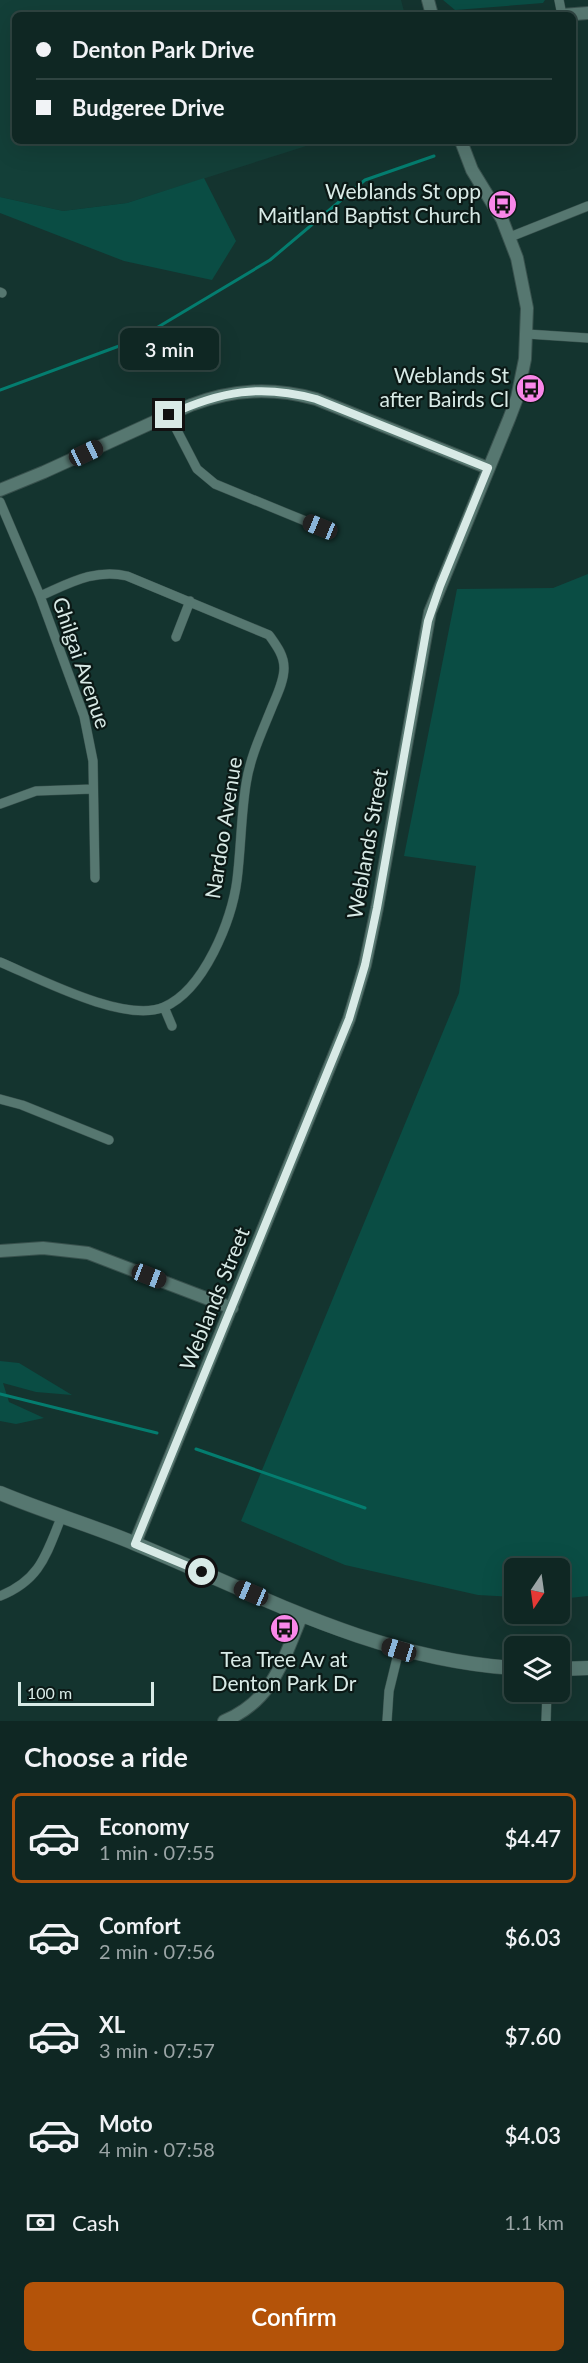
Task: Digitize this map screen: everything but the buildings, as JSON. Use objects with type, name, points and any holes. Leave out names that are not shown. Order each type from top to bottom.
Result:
[{"type":"main road","points":[[0,1493],[61,1518],[135,1544],[302,1615],[399,1650],[453,1661],[504,1667]]},
{"type":"main road","points":[[570,1669],[588,1668]]},
{"type":"street","name":"Weblands Street","points":[[135,1544],[334,1059],[357,992],[377,908],[428,621],[440,586],[517,398],[527,334],[523,282],[510,237],[472,170],[462,144]]},
{"type":"street","points":[[510,237],[588,206]]},
{"type":"street","points":[[527,334],[588,338]]},
{"type":"street","points":[[0,490],[201,401],[230,393],[270,390],[292,392],[316,399],[488,468]]},
{"type":"street","points":[[169,415],[197,469],[215,484],[320,527]]},
{"type":"street","name":"Ghilgai Avenue","points":[[0,502],[39,596],[84,716],[93,761],[95,878]]},
{"type":"street","name":"Nardoo Avenue","points":[[39,596],[94,574],[112,572],[127,576],[269,635],[280,650],[284,667],[281,684],[253,756],[246,783],[237,882],[230,911],[213,952],[198,978],[164,1007]]},
{"type":"street","points":[[176,637],[190,602]]},
{"type":"street","points":[[0,804],[36,791],[93,789]]},
{"type":"street","points":[[0,962],[118,1008],[145,1011],[164,1007],[172,1026]]},
{"type":"street","points":[[0,1099],[22,1105],[109,1140]]},
{"type":"street","points":[[0,1251],[43,1248],[88,1253],[232,1308]]},
{"type":"street","points":[[0,1596],[18,1589],[33,1576],[45,1558],[61,1518]]},
{"type":"street","points":[[224,1721],[257,1702],[278,1675],[302,1615]]},
{"type":"street","points":[[387,1721],[389,1691],[399,1650]]},
{"type":"street","points":[[546,1721],[547,1702]]},
{"type":"shaded area","points":[[0,0],[401,0],[404,12],[12,12],[12,144],[313,144],[127,203],[63,211],[0,197]]},
{"type":"shaded area","points":[[443,0],[545,0],[543,3],[455,10]]},
{"type":"shaded area","points":[[204,178],[236,241],[212,280],[124,261],[0,213],[0,197],[63,211],[127,203]]},
{"type":"shaded area","points":[[588,574],[588,1596],[570,1598],[570,1558],[504,1558],[504,1596],[478,1595],[345,1565],[241,1521],[459,993],[476,866],[404,856],[457,589],[553,588]]},
{"type":"shaded area","points":[[0,1361],[19,1363],[72,1395],[36,1392],[3,1383],[9,1402],[44,1418],[16,1424],[0,1421]]},
{"type":"waterway","points":[[0,390],[138,339],[270,260],[365,180],[434,156]]},
{"type":"waterway","points":[[0,1394],[157,1433]]},
{"type":"waterway","points":[[196,1449],[365,1508]]},
{"type":"place","name":"Weblands St opp Maitland Baptist Church","points":[[502,204]]},
{"type":"place","name":"Weblands St after Bairds Cl","points":[[530,388]]},
{"type":"place","name":"Tea Tree Av at Denton Park Dr","points":[[284,1629]]},
{"type":"route","points":[[169,415],[210,398],[230,393],[270,390],[292,392],[316,399],[488,468],[430,612],[377,908],[365,965],[349,1019],[135,1544],[202,1572]]}]
